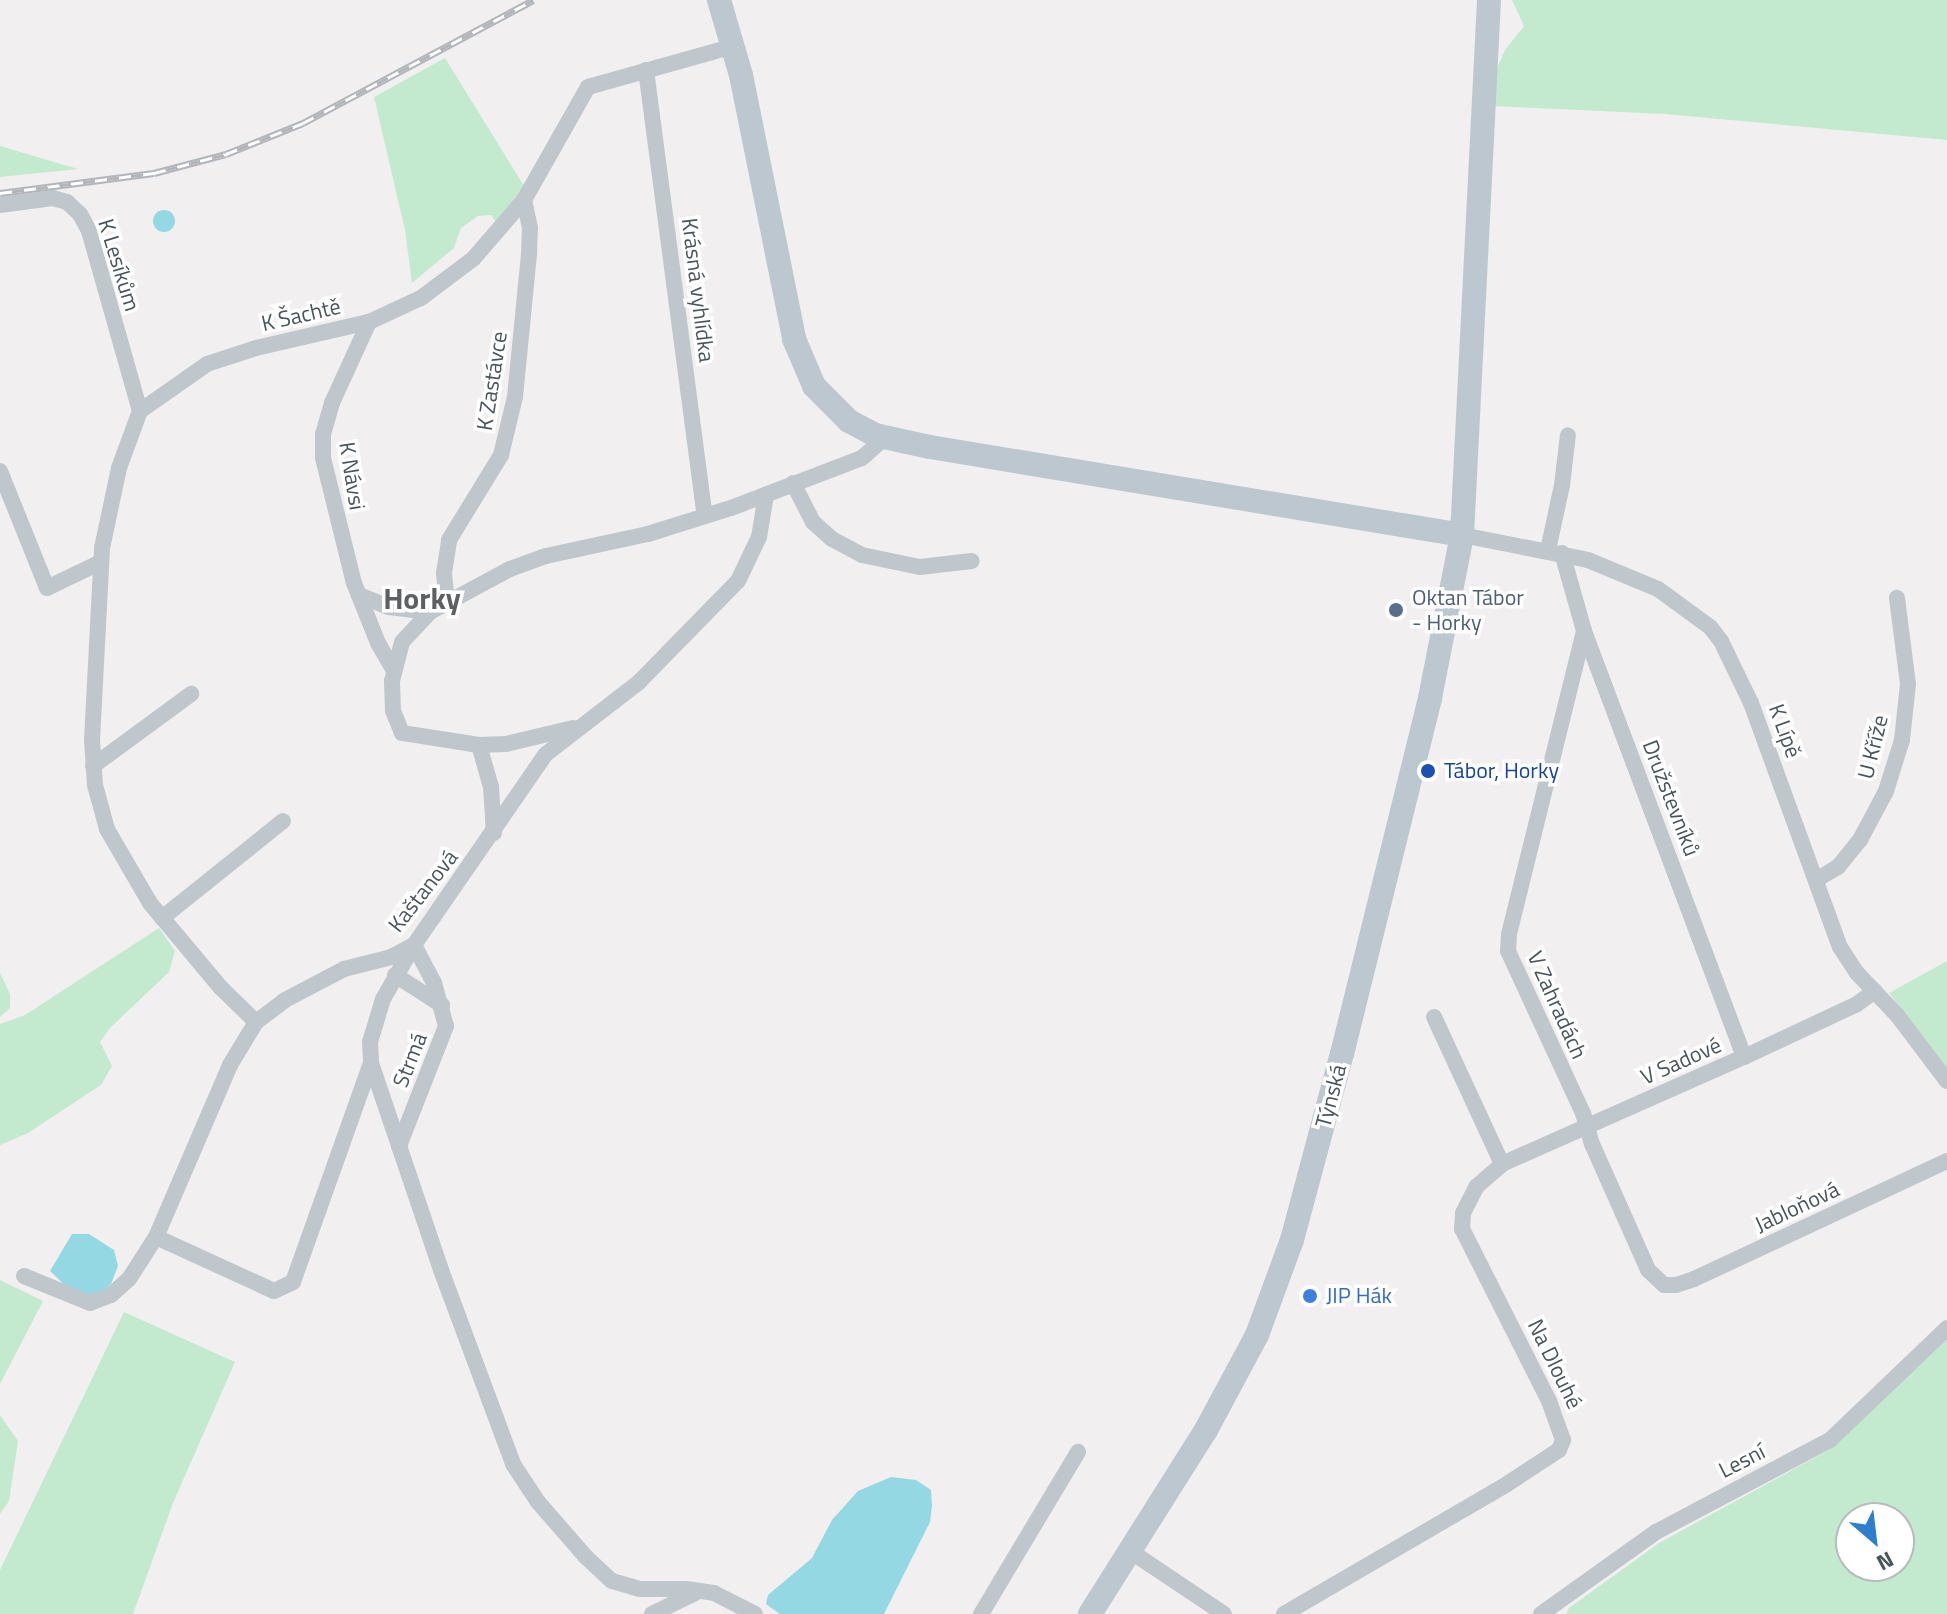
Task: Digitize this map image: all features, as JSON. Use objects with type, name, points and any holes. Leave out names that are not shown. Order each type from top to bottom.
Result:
[{"type":"main road","points":[[719,0],[734,46],[782,288],[803,365],[814,386],[835,410],[860,427],[885,437],[1462,535]]},
{"type":"main road","name":"Týnská","points":[[1090,1614],[1234,1382],[1267,1314],[1289,1251],[1342,1054],[1430,698],[1462,535],[1489,0]]},
{"type":"street","name":"K Šachtě","points":[[140,411],[207,364],[256,348],[369,322],[407,306],[451,277],[478,253],[524,200],[588,87],[734,46]]},
{"type":"street","name":"Krásná vyhlídka","points":[[646,70],[705,516]]},
{"type":"street","name":"K Lesíkům","points":[[0,205],[53,198],[67,202],[80,214],[89,231],[140,411]]},
{"type":"street","name":"K Zastávce","points":[[447,602],[444,573],[449,540],[501,455],[512,411],[528,269],[530,228],[524,200]]},
{"type":"street","name":"K Návsi","points":[[369,322],[332,403],[322,445],[343,547],[378,643],[393,669]]},
{"type":"street","points":[[140,411],[113,487],[101,562],[93,766],[107,829],[123,862],[162,918],[256,1022]]},
{"type":"street","points":[[1555,552],[1568,435]]},
{"type":"street","name":"K Návsi","points":[[579,726],[516,743],[479,745],[414,737],[398,729],[393,711],[393,669],[402,642],[430,612],[546,556],[648,534],[766,495],[862,458],[878,448],[885,437]]},
{"type":"street","points":[[0,471],[47,588],[101,562]]},
{"type":"street","points":[[793,483],[813,522],[832,539],[862,555],[920,567],[972,561]]},
{"type":"street","name":"Kaštanová","points":[[24,1276],[72,1298],[96,1302],[111,1295],[129,1279],[156,1237],[230,1065],[256,1022],[285,1000],[344,969],[386,959],[414,945],[546,754],[639,682],[738,581],[759,537],[766,495]]},
{"type":"street","name":"K Lípě","points":[[1462,535],[1555,552],[1658,589],[1701,618],[1721,641],[1751,703],[1848,960],[1947,1081]]},
{"type":"street","name":"Družstevníků","points":[[1555,552],[1744,1057]]},
{"type":"street","points":[[359,595],[389,607],[430,612]]},
{"type":"street","name":"U Kříže","points":[[1816,880],[1838,867],[1860,840],[1886,791],[1902,740],[1908,684],[1897,598]]},
{"type":"street","name":"V Zahradách","points":[[1584,631],[1509,934],[1508,951],[1642,1258],[1654,1279],[1664,1285]]},
{"type":"street","points":[[93,766],[191,694]]},
{"type":"street","points":[[479,745],[491,787],[494,833]]},
{"type":"street","points":[[162,918],[283,821]]},
{"type":"street","points":[[156,1237],[274,1291],[293,1282],[371,1063],[374,1025],[395,975],[414,945]]},
{"type":"street","name":"Strmá","points":[[399,1146],[444,1038],[446,1026],[442,1005],[414,945]]},
{"type":"street","points":[[395,975],[442,1005]]},
{"type":"street","name":"V Sadové","points":[[1502,1164],[1744,1057],[1857,1004],[1875,991]]},
{"type":"street","points":[[1434,1017],[1502,1164]]},
{"type":"street","points":[[371,1063],[505,1446],[521,1478],[578,1549],[612,1581],[640,1589],[714,1593],[755,1614]]},
{"type":"street","name":"Jabloňová","points":[[1664,1285],[1694,1279],[1947,1161]]},
{"type":"street","name":"Na Dlouhé","points":[[1284,1614],[1507,1484],[1559,1450],[1563,1440],[1549,1401],[1461,1225],[1476,1187],[1502,1164]]},
{"type":"street","name":"Lesní","points":[[1541,1614],[1656,1532],[1830,1440],[1947,1328]]},
{"type":"street","points":[[981,1614],[1078,1452]]},
{"type":"street","points":[[1130,1551],[1224,1614]]},
{"type":"street","points":[[652,1614],[700,1591]]},
{"type":"green space","points":[[1512,0],[1947,0],[1947,140],[1665,114],[1492,106],[1496,71],[1505,50],[1524,26]]},
{"type":"green space","points":[[445,58],[524,186],[497,223],[491,215],[478,216],[461,228],[454,248],[412,283],[405,230],[374,97]]},
{"type":"green space","points":[[0,146],[61,164],[78,169],[0,177]]},
{"type":"green space","points":[[159,928],[175,951],[169,972],[110,1028],[100,1042],[112,1066],[101,1085],[28,1133],[0,1145],[0,1024],[25,1015]]},
{"type":"green space","points":[[1947,961],[1947,1069],[1889,993]]},
{"type":"green space","points":[[0,973],[10,994],[10,1008],[0,1017]]},
{"type":"green space","points":[[0,1280],[43,1301],[0,1384]]},
{"type":"green space","points":[[124,1312],[235,1362],[173,1503],[133,1614],[0,1614],[0,1570]]},
{"type":"green space","points":[[1947,1338],[1947,1614],[1566,1614],[1569,1608],[1659,1543],[1827,1451]]},
{"type":"green space","points":[[0,1415],[18,1441],[9,1501],[0,1514]]},
{"type":"water","points":[[164,210],[172,213],[175,221],[172,229],[164,232],[156,229],[153,221],[156,213]]},
{"type":"water","points":[[72,1234],[89,1234],[114,1250],[118,1266],[111,1284],[99,1295],[75,1295],[50,1271]]},
{"type":"water","points":[[891,1477],[916,1480],[931,1490],[932,1506],[930,1522],[884,1614],[780,1614],[766,1604],[768,1595],[812,1558],[832,1520],[858,1491]]},
{"type":"railway","points":[[0,193],[154,173],[226,154],[303,123],[533,0]]},
{"type":"place","name":"Oktan Tábor - Horky","points":[[1396,610]]},
{"type":"place","name":"Tábor, Horky","points":[[1428,771]]},
{"type":"place","name":"JIP Hák","points":[[1310,1296]]},
{"type":"district","name":"Horky","points":[[422,598]]}]
